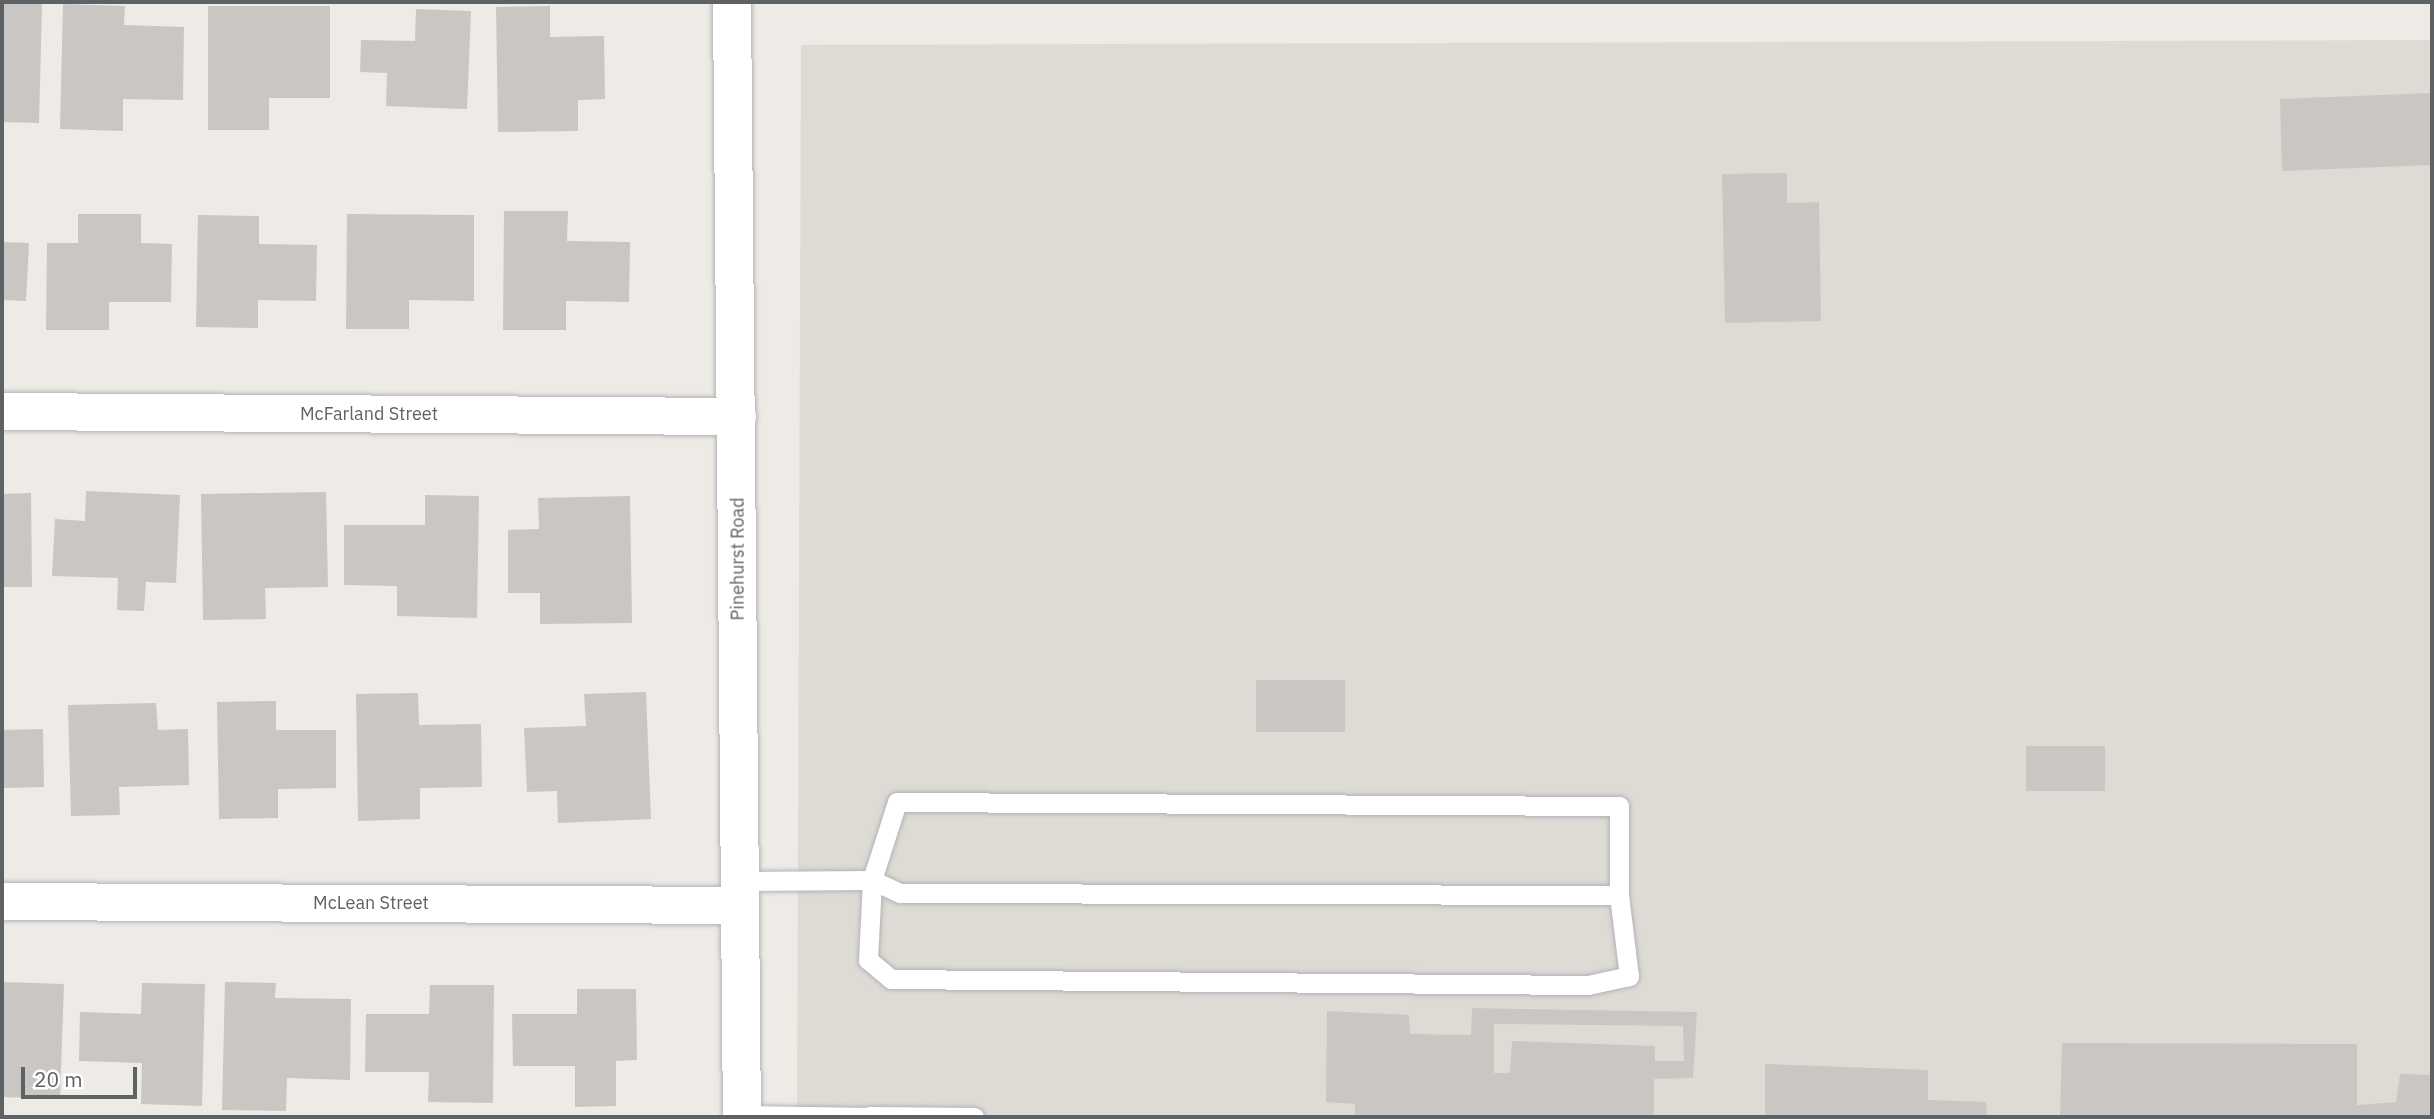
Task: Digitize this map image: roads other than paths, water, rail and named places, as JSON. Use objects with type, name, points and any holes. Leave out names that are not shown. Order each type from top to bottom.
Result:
[{"type":"street","name":"Pinehurst Road","points":[[732,2],[742,1116]]},
{"type":"street","name":"McFarland Street","points":[[2,411],[737,416]]},
{"type":"street","name":"McLean Street","points":[[2,901],[740,893]]},
{"type":"lane","points":[[897,802],[1619,806],[1619,895],[1629,976],[1588,985],[891,979],[868,960],[872,880],[897,802]]},
{"type":"lane","points":[[740,893],[872,880],[900,893],[1619,895]]},
{"type":"lane","points":[[742,1116],[974,1117]]}]
